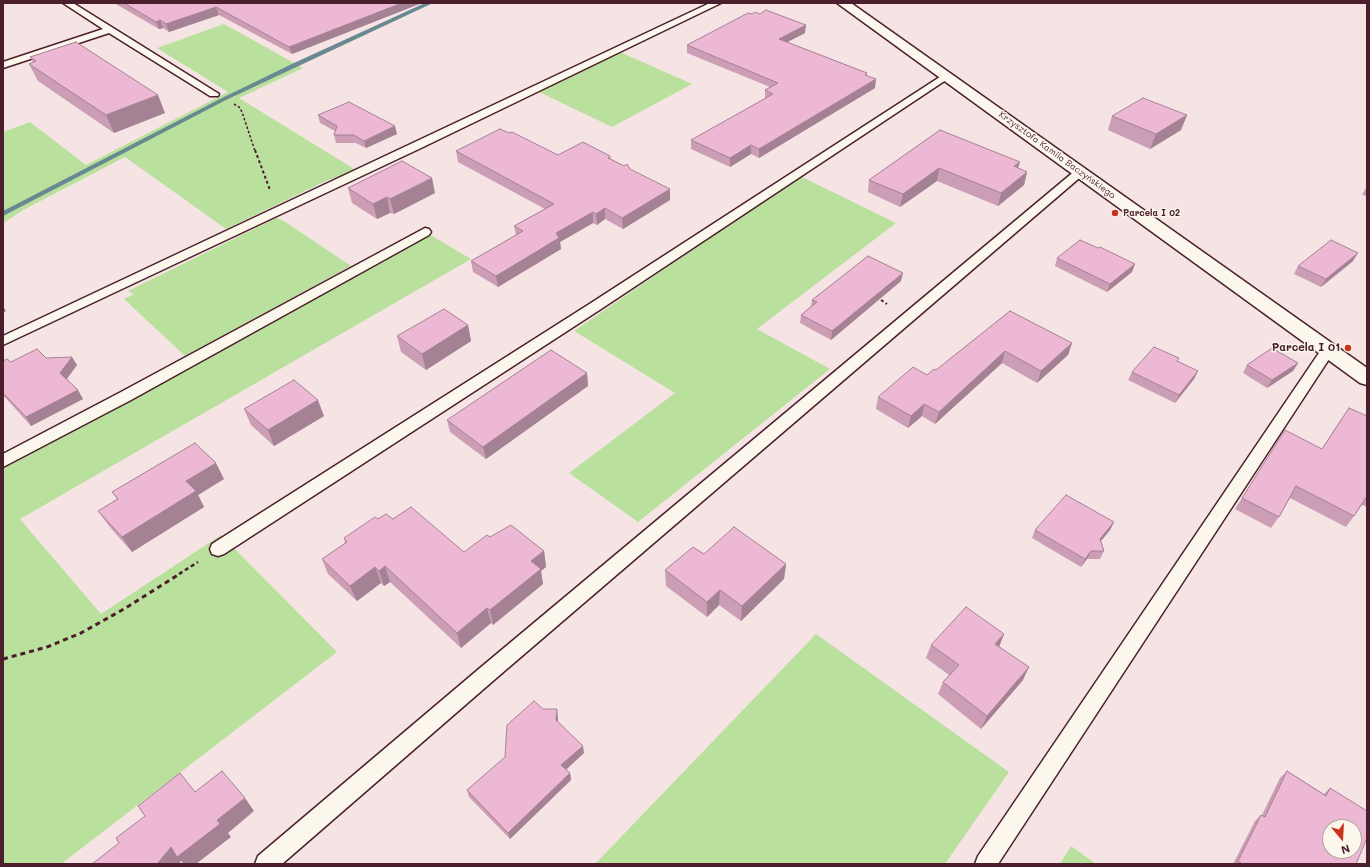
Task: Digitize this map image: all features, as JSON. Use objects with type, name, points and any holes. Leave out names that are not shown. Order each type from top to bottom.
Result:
[{"type":"street","name":"Krzysztofa Kamila Baczyńskiego","points":[[843,3],[1367,378]]},
{"type":"lane","points":[[67,3],[214,94]]},
{"type":"lane","points":[[3,341],[717,3]]},
{"type":"lane","points":[[3,65],[109,30]]},
{"type":"lane","points":[[218,549],[583,314],[946,76]]},
{"type":"lane","points":[[266,864],[492,669],[1080,172]]},
{"type":"lane","points":[[3,461],[133,392],[425,232]]},
{"type":"lane","points":[[986,864],[1328,350]]},
{"type":"path","points":[[228,101],[239,107],[242,112],[245,124],[272,195],[289,206]]},
{"type":"path","points":[[3,659],[47,647],[81,633],[124,610],[218,549]]},
{"type":"green space","points":[[224,24],[303,68],[239,98],[356,170],[343,177],[330,179],[226,229],[125,157],[25,209],[3,223],[3,132],[30,122],[86,165],[228,92],[157,48]]},
{"type":"green space","points":[[620,52],[692,84],[612,127],[539,92]]},
{"type":"green space","points":[[800,176],[896,223],[757,329],[830,369],[638,522],[569,473],[675,393],[574,331]]},
{"type":"green space","points":[[276,218],[284,221],[351,266],[185,356],[124,299],[134,294],[128,291]]},
{"type":"green space","points":[[429,234],[471,259],[20,519],[101,614],[221,535],[337,652],[61,864],[3,864],[3,467],[290,313]]},
{"type":"green space","points":[[816,634],[1009,772],[945,864],[595,864]]},
{"type":"green space","points":[[1071,846],[1096,864],[1060,864]]},
{"type":"building","points":[[124,3],[402,3],[289,47],[216,7],[166,24],[160,20],[156,22]]},
{"type":"building","points":[[766,10],[806,25],[779,39],[867,73],[865,75],[876,79],[759,149],[751,145],[730,158],[691,140],[773,94],[765,90],[778,83],[687,45],[748,13],[752,14],[755,12],[760,14]]},
{"type":"building","points":[[76,42],[158,95],[106,115],[29,64],[36,61],[30,57]]},
{"type":"building","points":[[1143,98],[1187,115],[1156,134],[1112,116]]},
{"type":"building","points":[[349,102],[395,126],[364,141],[354,135],[334,135],[337,126],[318,115]]},
{"type":"building","points":[[500,129],[509,133],[512,132],[558,155],[583,142],[610,156],[608,158],[624,166],[627,164],[630,169],[670,189],[622,218],[605,208],[596,214],[593,212],[556,233],[559,238],[496,276],[471,261],[523,231],[514,226],[554,204],[456,151]]},
{"type":"building","points":[[940,130],[1020,162],[1014,166],[1027,172],[1001,193],[939,168],[903,194],[869,180]]},
{"type":"building","points":[[402,161],[432,178],[390,199],[387,197],[373,204],[348,188]]},
{"type":"building","points":[[1080,240],[1098,248],[1100,247],[1135,264],[1110,284],[1057,258]]},
{"type":"building","points":[[1331,240],[1358,253],[1326,279],[1298,266]]},
{"type":"building","points":[[868,256],[903,273],[832,331],[801,315],[817,302],[812,300]]},
{"type":"building","points":[[444,309],[468,325],[422,354],[397,336]]},
{"type":"building","points":[[1010,311],[1072,343],[1041,371],[1005,351],[939,412],[924,404],[911,416],[878,397],[913,367],[927,375],[934,369],[936,370]]},
{"type":"building","points":[[1154,347],[1179,358],[1177,361],[1198,371],[1179,395],[1132,372]]},
{"type":"building","points":[[1272,348],[1298,363],[1272,380],[1247,365]]},
{"type":"building","points":[[37,349],[46,358],[72,357],[60,373],[78,390],[26,417],[3,393],[3,361],[7,359],[11,362]]},
{"type":"building","points":[[551,350],[587,373],[483,447],[447,420]]},
{"type":"building","points":[[294,380],[318,400],[268,430],[244,409]]},
{"type":"building","points":[[1349,408],[1367,416],[1367,496],[1354,516],[1296,486],[1279,517],[1242,498],[1285,430],[1322,449]]},
{"type":"building","points":[[195,443],[216,463],[186,481],[196,491],[122,537],[98,511],[118,499],[112,492]]},
{"type":"building","points":[[1066,495],[1114,522],[1100,539],[1104,551],[1091,551],[1085,559],[1035,530]]},
{"type":"building","points":[[411,507],[464,552],[487,535],[490,537],[511,525],[544,551],[531,561],[541,569],[490,610],[487,608],[457,633],[385,566],[379,571],[375,567],[350,586],[322,559],[347,542],[344,538],[375,517],[378,519],[386,514],[393,519]]},
{"type":"building","points":[[734,527],[786,564],[742,606],[720,590],[707,602],[665,570],[693,547],[704,554]]},
{"type":"building","points":[[966,607],[1004,634],[995,644],[1029,667],[987,716],[943,682],[959,665],[931,645]]},
{"type":"building","points":[[534,701],[543,709],[557,709],[556,720],[583,746],[561,765],[570,773],[508,833],[467,790],[505,757],[507,725]]},
{"type":"building","points":[[222,771],[245,798],[217,820],[220,824],[177,857],[171,847],[157,864],[92,864],[119,843],[116,838],[145,816],[138,806],[180,773],[195,792]]},
{"type":"building","points":[[1287,771],[1326,796],[1330,788],[1367,811],[1367,838],[1362,850],[1362,819],[1322,819],[1322,859],[1358,859],[1356,864],[1242,864],[1238,861],[1261,815],[1265,817]]},
{"type":"waterway","points":[[3,214],[224,99],[296,64],[430,3]]},
{"type":"place","name":"Parcela I 02","points":[[1115,213]]},
{"type":"place","name":"Parcela I 01","points":[[1348,348]]}]
